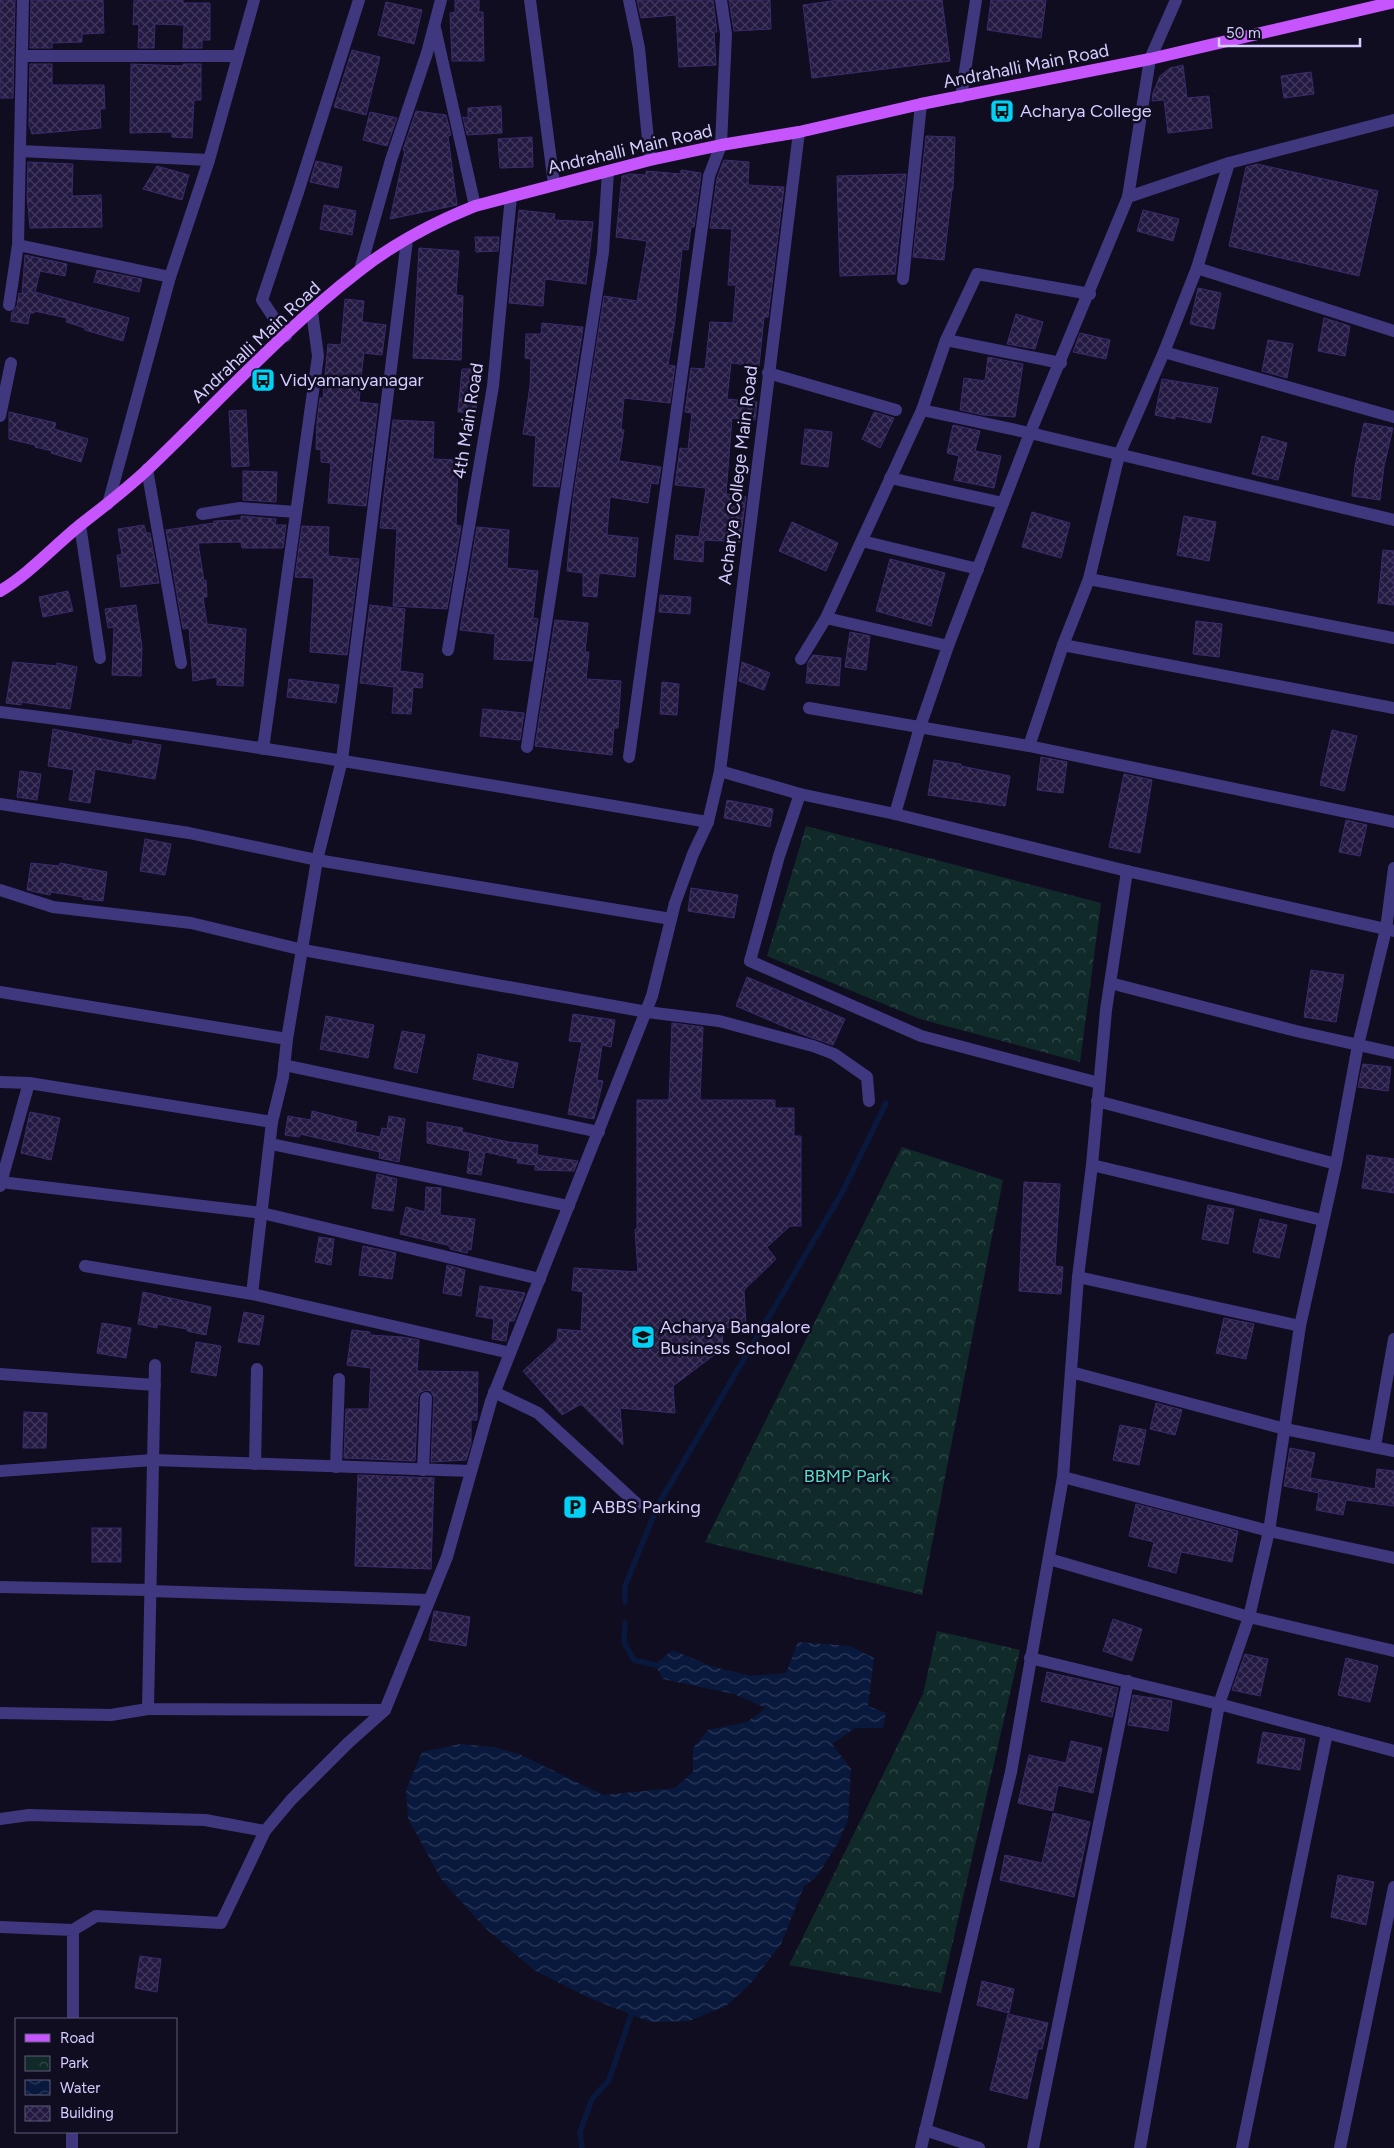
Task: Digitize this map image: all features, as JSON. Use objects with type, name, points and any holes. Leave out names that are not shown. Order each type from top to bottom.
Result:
[{"type":"main road","name":"Andrahalli Main Road","points":[[0,591],[108,504],[148,469],[286,336],[360,270],[407,240],[454,214],[475,206],[554,184],[650,160],[720,145],[799,132],[921,104],[1150,59],[1389,2]]},
{"type":"street","points":[[9,305],[18,245],[23,0]]},
{"type":"street","points":[[108,504],[170,277],[209,160],[254,0]]},
{"type":"street","points":[[286,336],[262,300],[359,0]]},
{"type":"street","points":[[360,270],[391,160],[427,52],[441,0]]},
{"type":"street","points":[[530,0],[554,184]]},
{"type":"street","points":[[629,0],[639,48],[650,160]]},
{"type":"street","points":[[629,757],[709,176],[720,145],[726,34],[721,0]]},
{"type":"street","points":[[961,97],[976,0]]},
{"type":"street","points":[[894,814],[920,727],[948,646],[1030,433],[1090,294],[1128,197],[1150,59],[1176,0]]},
{"type":"street","points":[[434,25],[475,206]]},
{"type":"street","points":[[22,56],[238,56]]},
{"type":"street","points":[[903,279],[921,104]]},
{"type":"street","points":[[1128,197],[1229,163],[1394,120]]},
{"type":"street","name":"Acharya College Main Road","points":[[385,1710],[447,1557],[494,1392],[652,996],[671,919],[693,854],[708,822],[720,771],[799,132]]},
{"type":"street","points":[[20,151],[209,160]]},
{"type":"street","points":[[1029,746],[1063,645],[1089,579],[1119,455],[1164,352],[1197,268],[1229,163]]},
{"type":"street","points":[[527,747],[603,252],[608,171]]},
{"type":"street","name":"4th Main Road","points":[[448,650],[493,386],[511,196]]},
{"type":"street","points":[[252,1294],[271,1144],[272,1122],[284,1064],[317,860],[342,760],[407,240]]},
{"type":"street","points":[[18,245],[170,277]]},
{"type":"street","points":[[1197,268],[1394,331]]},
{"type":"street","points":[[801,659],[826,618],[922,410],[946,340],[977,274],[1090,294]]},
{"type":"street","points":[[264,749],[318,356],[312,312]]},
{"type":"street","points":[[946,340],[1061,363]]},
{"type":"street","points":[[1164,352],[1394,417]]},
{"type":"street","points":[[0,416],[11,363]]},
{"type":"street","points":[[768,373],[896,410]]},
{"type":"street","points":[[922,410],[1030,433],[1394,520]]},
{"type":"street","points":[[148,469],[181,663]]},
{"type":"street","points":[[890,478],[1003,503]]},
{"type":"street","points":[[202,514],[240,508],[296,512]]},
{"type":"street","points":[[80,525],[100,658]]},
{"type":"street","points":[[862,541],[978,569]]},
{"type":"street","points":[[1089,579],[1394,638]]},
{"type":"street","points":[[826,618],[948,646]]},
{"type":"street","points":[[1063,645],[1394,708]]},
{"type":"street","points":[[809,708],[1029,746],[1394,822]]},
{"type":"street","points":[[0,712],[342,760],[708,822]]},
{"type":"street","points":[[720,771],[800,794],[894,814],[1390,930]]},
{"type":"street","points":[[800,794],[779,856],[750,961],[920,1036],[1099,1083]]},
{"type":"street","points":[[0,804],[188,833],[317,860],[671,919]]},
{"type":"street","points":[[1140,2148],[1219,1704],[1249,1617],[1270,1531],[1300,1326],[1322,1220],[1336,1164],[1358,1044],[1390,930],[1394,868]]},
{"type":"street","points":[[921,2148],[1010,1772],[1049,1559],[1062,1477],[1078,1277],[1092,1165],[1110,983],[1127,870]]},
{"type":"street","points":[[0,890],[53,907],[191,923],[303,950],[646,1012],[719,1021],[827,1051],[867,1077],[869,1101]]},
{"type":"street","points":[[1110,983],[1296,1031],[1394,1053]]},
{"type":"street","points":[[0,992],[287,1039]]},
{"type":"street","points":[[284,1064],[599,1132]]},
{"type":"street","points":[[0,1082],[29,1083],[272,1122]]},
{"type":"street","points":[[29,1083],[1,1184],[262,1213],[540,1279]]},
{"type":"street","points":[[1097,1101],[1336,1164]]},
{"type":"street","points":[[271,1144],[569,1206]]},
{"type":"street","points":[[1092,1165],[1322,1220]]},
{"type":"street","points":[[85,1266],[252,1294],[510,1352]]},
{"type":"street","points":[[1078,1277],[1300,1326]]},
{"type":"street","points":[[1375,1446],[1394,1339]]},
{"type":"street","points":[[148,1708],[155,1364]]},
{"type":"street","points":[[255,1464],[256,1369]]},
{"type":"street","points":[[1071,1372],[1286,1429],[1394,1451]]},
{"type":"street","points":[[0,1374],[155,1386]]},
{"type":"street","points":[[336,1467],[339,1379]]},
{"type":"street","points":[[494,1392],[538,1413],[636,1504]]},
{"type":"street","points":[[423,1470],[426,1398]]},
{"type":"street","points":[[0,1471],[153,1460],[471,1471]]},
{"type":"street","points":[[1062,1477],[1270,1531],[1394,1558]]},
{"type":"street","points":[[1049,1559],[1249,1617],[1394,1651]]},
{"type":"street","points":[[0,1587],[150,1590],[429,1600]]},
{"type":"street","points":[[1030,1658],[1219,1704],[1394,1751]]},
{"type":"street","points":[[1033,2148],[1128,1681]]},
{"type":"street","points":[[0,1713],[111,1715],[148,1708],[385,1710]]},
{"type":"street","points":[[0,1928],[74,1930],[96,1916],[221,1923],[265,1831],[291,1800],[348,1743],[385,1710]]},
{"type":"street","points":[[1242,2148],[1327,1733]]},
{"type":"street","points":[[0,1819],[29,1815],[206,1820],[265,1831]]},
{"type":"street","points":[[1340,2148],[1394,1886]]},
{"type":"street","points":[[73,2018],[74,1930]]},
{"type":"street","points":[[925,2130],[979,2148]]},
{"type":"street","points":[[72,2133],[72,2148]]},
{"type":"green space","points":[[806,826],[1101,903],[1080,1062],[920,1019],[767,956]]},
{"type":"green space","name":"BBMP Park","points":[[902,1147],[1003,1180],[922,1595],[705,1542]]},
{"type":"green space","points":[[937,1631],[1020,1650],[941,1993],[789,1965],[923,1694]]},
{"type":"water","points":[[798,1642],[850,1646],[874,1658],[868,1706],[886,1713],[883,1728],[855,1728],[832,1744],[851,1769],[848,1819],[839,1841],[821,1870],[814,1879],[804,1886],[781,1944],[751,1983],[726,2006],[689,2021],[650,2022],[585,1996],[534,1970],[485,1928],[441,1879],[408,1818],[406,1790],[422,1752],[460,1744],[493,1747],[519,1754],[603,1795],[675,1788],[693,1772],[693,1748],[708,1730],[747,1722],[766,1708],[734,1694],[663,1679],[655,1665],[672,1650],[711,1666],[750,1676],[786,1673]]},
{"type":"building","points":[[0,0],[15,0],[13,98],[0,98]]},
{"type":"building","points":[[31,0],[103,0],[104,33],[82,34],[82,42],[52,43],[52,48],[30,48]]},
{"type":"building","points":[[134,0],[183,0],[183,3],[210,3],[210,40],[202,40],[202,48],[183,48],[184,25],[155,24],[154,48],[138,48],[139,24],[133,25]]},
{"type":"building","points":[[455,0],[479,0],[479,12],[483,12],[484,61],[452,61],[450,13],[455,12]]},
{"type":"building","points":[[637,0],[713,0],[717,32],[714,32],[716,65],[679,67],[676,15],[641,18]]},
{"type":"building","points":[[729,0],[770,0],[771,29],[734,31]]},
{"type":"building","points":[[839,0],[942,0],[950,61],[812,78],[803,5]]},
{"type":"building","points":[[991,0],[1046,0],[1041,38],[987,30]]},
{"type":"building","points":[[386,2],[422,10],[414,44],[378,35]]},
{"type":"building","points":[[352,50],[380,57],[366,115],[334,107]]},
{"type":"building","points":[[30,64],[52,64],[52,85],[104,85],[105,109],[100,109],[101,128],[32,134],[29,125]]},
{"type":"building","points":[[131,64],[183,66],[183,64],[201,64],[201,100],[194,100],[192,138],[172,137],[172,132],[130,133]]},
{"type":"building","points":[[1183,65],[1187,98],[1209,96],[1212,128],[1168,133],[1164,100],[1152,101],[1153,93],[1160,76],[1170,68]]},
{"type":"building","points":[[1311,72],[1314,94],[1284,98],[1281,76]]},
{"type":"building","points":[[501,106],[502,133],[467,135],[463,117],[468,118],[468,108]]},
{"type":"building","points":[[416,111],[446,115],[451,135],[448,136],[457,205],[390,219],[405,150],[403,150]]},
{"type":"building","points":[[370,112],[397,118],[387,146],[363,140]]},
{"type":"building","points":[[926,136],[955,137],[953,190],[944,260],[913,257]]},
{"type":"building","points":[[532,137],[533,167],[500,168],[498,139]]},
{"type":"building","points":[[724,160],[749,162],[748,185],[784,187],[768,317],[764,317],[759,366],[731,363],[727,399],[757,402],[755,420],[732,418],[726,494],[746,497],[740,542],[704,540],[703,562],[674,559],[676,535],[699,537],[706,488],[675,485],[680,448],[688,449],[692,413],[685,412],[691,368],[705,369],[710,322],[733,323],[736,285],[728,285],[732,229],[710,228],[717,178]]},
{"type":"building","points":[[316,161],[342,167],[338,188],[310,182]]},
{"type":"building","points":[[28,162],[73,164],[72,196],[101,195],[102,227],[30,228],[27,196]]},
{"type":"building","points":[[1257,164],[1378,191],[1359,276],[1229,246],[1246,167]]},
{"type":"building","points":[[157,166],[189,175],[182,200],[143,189]]},
{"type":"building","points":[[681,170],[701,173],[694,227],[691,227],[688,250],[682,249],[675,320],[668,365],[675,366],[670,403],[624,398],[621,429],[624,430],[619,461],[661,467],[658,484],[651,483],[648,503],[610,497],[607,535],[638,538],[635,577],[599,573],[597,597],[583,596],[583,573],[567,571],[573,499],[604,296],[637,301],[647,241],[616,237],[622,176],[630,174],[646,175],[646,171],[681,174]]},
{"type":"building","points":[[906,174],[895,274],[840,276],[837,176]]},
{"type":"building","points":[[324,205],[356,211],[352,235],[320,229]]},
{"type":"building","points":[[519,210],[555,214],[554,220],[593,222],[586,284],[545,279],[543,306],[509,303]]},
{"type":"building","points":[[1143,210],[1179,219],[1173,241],[1137,231]]},
{"type":"building","points":[[475,237],[499,237],[498,251],[476,252]]},
{"type":"building","points":[[419,248],[459,251],[456,295],[463,296],[461,360],[413,358]]},
{"type":"building","points":[[25,255],[67,264],[65,276],[40,271],[35,292],[129,318],[123,341],[85,330],[85,328],[66,322],[67,318],[34,311],[34,313],[30,313],[28,324],[11,321],[12,312],[17,306],[19,293],[22,294]]},
{"type":"building","points":[[97,270],[142,279],[139,292],[94,282]]},
{"type":"building","points":[[1198,288],[1221,293],[1214,329],[1190,324]]},
{"type":"building","points":[[345,299],[364,301],[362,322],[386,325],[382,355],[364,353],[362,369],[359,402],[378,404],[366,506],[328,503],[331,463],[321,462],[321,450],[316,449],[317,421],[320,398],[323,398],[328,344],[341,345]]},
{"type":"building","points":[[1016,314],[1043,322],[1035,349],[1007,344]]},
{"type":"building","points":[[1324,318],[1350,326],[1345,356],[1318,351]]},
{"type":"building","points":[[542,323],[583,327],[559,487],[533,486],[536,436],[523,434],[530,386],[531,359],[525,358],[526,334],[541,334]]},
{"type":"building","points":[[1080,333],[1110,340],[1106,359],[1073,352]]},
{"type":"building","points":[[1268,340],[1293,344],[1287,378],[1262,371]]},
{"type":"building","points":[[988,357],[1023,364],[1015,417],[983,415],[960,410],[964,378],[985,381]]},
{"type":"building","points":[[462,369],[481,369],[480,386],[477,386],[476,413],[458,412]]},
{"type":"building","points":[[1162,379],[1218,388],[1211,423],[1175,416],[1175,419],[1155,415]]},
{"type":"building","points":[[246,410],[249,466],[232,467],[229,411]]},
{"type":"building","points":[[9,412],[56,423],[54,429],[88,439],[81,462],[51,453],[52,451],[35,447],[35,445],[9,439]]},
{"type":"building","points":[[874,412],[894,418],[880,448],[862,439]]},
{"type":"building","points":[[393,420],[434,422],[433,459],[458,460],[456,525],[461,526],[447,609],[393,606],[397,529],[380,528]]},
{"type":"building","points":[[1364,423],[1393,428],[1384,466],[1380,500],[1352,496],[1355,466]]},
{"type":"building","points":[[953,425],[980,431],[975,451],[1001,456],[994,488],[954,480],[959,456],[947,453]]},
{"type":"building","points":[[805,429],[832,432],[828,467],[801,464]]},
{"type":"building","points":[[1262,436],[1287,443],[1278,480],[1252,474]]},
{"type":"building","points":[[243,471],[277,472],[276,502],[243,500]]},
{"type":"building","points":[[1032,512],[1070,523],[1061,558],[1022,547]]},
{"type":"building","points":[[241,516],[276,519],[275,525],[286,525],[283,548],[242,548],[241,542],[198,543],[204,581],[206,580],[207,597],[203,597],[207,624],[246,629],[243,686],[217,685],[217,677],[193,681],[189,628],[183,629],[166,530],[214,523],[214,521],[241,520]]},
{"type":"building","points":[[1184,516],[1216,522],[1209,561],[1177,555]]},
{"type":"building","points":[[792,522],[838,543],[826,571],[779,551]]},
{"type":"building","points":[[144,525],[146,533],[150,533],[159,583],[121,587],[117,555],[122,555],[118,529]]},
{"type":"building","points":[[302,526],[329,527],[328,556],[359,559],[347,655],[310,652],[314,578],[295,577]]},
{"type":"building","points":[[477,527],[509,530],[507,568],[538,571],[533,618],[538,619],[532,661],[494,659],[495,634],[460,630]]},
{"type":"building","points":[[1383,550],[1394,551],[1394,605],[1378,603]]},
{"type":"building","points":[[890,559],[945,573],[931,626],[876,611]]},
{"type":"building","points":[[68,591],[73,611],[43,617],[39,597]]},
{"type":"building","points":[[660,595],[691,597],[690,614],[659,612]]},
{"type":"building","points":[[136,605],[142,647],[141,676],[112,675],[114,627],[108,628],[105,609]]},
{"type":"building","points":[[370,605],[405,609],[400,671],[423,674],[422,688],[413,687],[411,714],[392,713],[394,687],[360,683]]},
{"type":"building","points":[[555,620],[588,623],[585,652],[589,652],[586,679],[621,681],[618,728],[614,728],[612,755],[535,746]]},
{"type":"building","points":[[1196,621],[1222,624],[1219,657],[1193,654]]},
{"type":"building","points":[[850,632],[870,636],[866,670],[845,667]]},
{"type":"building","points":[[813,655],[841,658],[839,686],[806,683],[808,662]]},
{"type":"building","points":[[13,662],[57,666],[57,663],[77,667],[70,709],[21,702],[21,705],[6,703]]},
{"type":"building","points":[[742,662],[770,673],[764,690],[739,681]]},
{"type":"building","points":[[289,679],[339,685],[336,703],[287,697]]},
{"type":"building","points":[[662,682],[679,684],[677,715],[660,714]]},
{"type":"building","points":[[483,709],[524,713],[520,740],[480,736]]},
{"type":"building","points":[[53,729],[132,745],[133,740],[161,745],[155,779],[95,769],[90,803],[69,800],[74,770],[48,766]]},
{"type":"building","points":[[1332,730],[1357,736],[1344,791],[1320,785]]},
{"type":"building","points":[[1041,757],[1067,762],[1063,793],[1037,790]]},
{"type":"building","points":[[934,760],[961,764],[961,766],[1010,776],[1005,806],[928,795]]},
{"type":"building","points":[[20,771],[41,774],[37,800],[17,797]]},
{"type":"building","points":[[1124,774],[1152,780],[1140,853],[1109,847]]},
{"type":"building","points":[[727,800],[773,809],[770,827],[724,818]]},
{"type":"building","points":[[1346,820],[1367,825],[1360,856],[1339,852]]},
{"type":"building","points":[[145,839],[171,844],[165,875],[140,871]]},
{"type":"building","points":[[31,863],[59,866],[60,863],[107,872],[103,901],[51,892],[50,895],[27,890]]},
{"type":"building","points":[[691,888],[738,895],[734,918],[688,911]]},
{"type":"building","points":[[1311,970],[1344,975],[1336,1022],[1304,1017]]},
{"type":"building","points":[[747,977],[845,1019],[833,1045],[804,1035],[736,1006]]},
{"type":"building","points":[[573,1014],[615,1020],[611,1047],[602,1045],[597,1080],[603,1081],[594,1119],[568,1114],[582,1042],[569,1041]]},
{"type":"building","points":[[326,1016],[374,1025],[368,1058],[320,1049]]},
{"type":"building","name":"Acharya Bangalore Business School","points":[[672,1023],[703,1027],[700,1100],[775,1100],[775,1108],[794,1108],[794,1136],[801,1136],[801,1226],[790,1226],[767,1247],[776,1259],[744,1290],[746,1327],[722,1328],[723,1354],[714,1355],[673,1386],[675,1413],[620,1408],[623,1445],[581,1404],[562,1415],[523,1371],[557,1340],[558,1329],[581,1331],[583,1292],[572,1290],[574,1268],[638,1272],[635,1230],[637,1228],[637,1100],[669,1100]]},
{"type":"building","points":[[402,1031],[425,1035],[417,1073],[394,1068]]},
{"type":"building","points":[[478,1054],[518,1063],[513,1088],[473,1079]]},
{"type":"building","points":[[1363,1064],[1391,1067],[1388,1091],[1358,1087]]},
{"type":"building","points":[[312,1111],[357,1122],[355,1132],[380,1137],[382,1128],[387,1129],[389,1116],[405,1119],[399,1162],[379,1158],[380,1152],[300,1134],[299,1137],[285,1135],[288,1116],[311,1120]]},
{"type":"building","points":[[30,1112],[60,1118],[51,1160],[21,1153]]},
{"type":"building","points":[[427,1122],[463,1128],[462,1132],[509,1142],[538,1145],[537,1155],[578,1161],[574,1171],[535,1170],[535,1165],[517,1163],[518,1159],[485,1152],[481,1175],[467,1173],[470,1151],[427,1143]]},
{"type":"building","points":[[1367,1155],[1394,1159],[1394,1193],[1362,1188]]},
{"type":"building","points":[[377,1174],[397,1179],[393,1211],[372,1208]]},
{"type":"building","points":[[1024,1182],[1060,1184],[1055,1266],[1063,1267],[1061,1294],[1019,1291]]},
{"type":"building","points":[[426,1187],[441,1188],[440,1215],[475,1219],[471,1250],[468,1249],[467,1253],[450,1249],[447,1245],[400,1234],[406,1207],[425,1212]]},
{"type":"building","points":[[1208,1205],[1234,1209],[1228,1244],[1202,1239]]},
{"type":"building","points":[[1260,1219],[1287,1225],[1279,1258],[1253,1252]]},
{"type":"building","points":[[319,1237],[334,1239],[331,1265],[315,1262]]},
{"type":"building","points":[[363,1246],[396,1253],[392,1279],[359,1275]]},
{"type":"building","points":[[447,1265],[465,1270],[461,1296],[443,1293]]},
{"type":"building","points":[[480,1286],[525,1293],[514,1321],[509,1321],[506,1341],[492,1339],[494,1319],[476,1316]]},
{"type":"building","points":[[143,1292],[211,1307],[206,1335],[187,1331],[187,1329],[157,1324],[157,1328],[138,1324]]},
{"type":"building","points":[[244,1312],[264,1316],[259,1345],[238,1342]]},
{"type":"building","points":[[1224,1318],[1254,1324],[1246,1359],[1216,1353]]},
{"type":"building","points":[[102,1323],[131,1328],[126,1358],[97,1353]]},
{"type":"building","points":[[352,1330],[370,1332],[370,1335],[419,1340],[417,1371],[478,1372],[477,1420],[471,1420],[471,1444],[466,1460],[431,1462],[434,1398],[431,1391],[426,1390],[419,1393],[418,1398],[415,1461],[344,1458],[346,1409],[369,1409],[371,1368],[347,1365]]},
{"type":"building","points":[[196,1342],[221,1346],[216,1376],[191,1372]]},
{"type":"building","points":[[1156,1403],[1182,1410],[1175,1435],[1150,1429]]},
{"type":"building","points":[[24,1412],[47,1413],[46,1448],[23,1448]]},
{"type":"building","points":[[1120,1425],[1146,1430],[1139,1465],[1113,1460]]},
{"type":"building","points":[[1290,1448],[1315,1453],[1310,1478],[1375,1489],[1377,1469],[1394,1471],[1394,1506],[1346,1500],[1343,1515],[1316,1510],[1319,1493],[1284,1486]]},
{"type":"building","points":[[358,1475],[434,1478],[431,1569],[355,1566]]},
{"type":"building","points":[[1136,1504],[1238,1531],[1232,1562],[1181,1552],[1176,1573],[1148,1566],[1154,1542],[1129,1536]]},
{"type":"building","points":[[92,1528],[121,1528],[121,1562],[92,1562]]},
{"type":"building","points":[[434,1611],[470,1617],[466,1646],[429,1640]]},
{"type":"building","points":[[1113,1619],[1142,1629],[1132,1661],[1103,1651]]},
{"type":"building","points":[[1245,1654],[1268,1659],[1260,1696],[1232,1690]]},
{"type":"building","points":[[1346,1658],[1378,1666],[1370,1702],[1338,1695]]},
{"type":"building","points":[[1047,1672],[1118,1688],[1112,1717],[1041,1701]]},
{"type":"building","points":[[1133,1695],[1172,1701],[1168,1731],[1128,1725]]},
{"type":"building","points":[[1263,1732],[1305,1739],[1300,1770],[1257,1763]]},
{"type":"building","points":[[1071,1741],[1102,1748],[1093,1793],[1058,1785],[1053,1811],[1018,1803],[1029,1755],[1066,1763]]},
{"type":"building","points":[[1053,1813],[1090,1822],[1074,1897],[1000,1880],[1005,1855],[1042,1863]]},
{"type":"building","points":[[1338,1875],[1374,1882],[1366,1925],[1331,1917]]},
{"type":"building","points":[[140,1956],[161,1959],[157,1992],[135,1988]]},
{"type":"building","points":[[982,1981],[1014,1989],[1009,2013],[977,2005]]},
{"type":"building","points":[[1008,2014],[1048,2023],[1042,2049],[1038,2049],[1027,2099],[990,2090]]},
{"type":"waterway","points":[[625,1602],[625,1586],[658,1505],[843,1191],[886,1103]]},
{"type":"waterway","points":[[625,1623],[624,1642],[634,1660],[655,1665]]},
{"type":"waterway","points":[[582,2148],[580,2132],[592,2099],[609,2080],[631,2015]]},
{"type":"place","name":"Acharya College","points":[[1002,111]]},
{"type":"place","name":"Vidyamanyanagar","points":[[263,380]]},
{"type":"place","name":"Acharya Bangalore Business School","points":[[643,1337]]},
{"type":"place","name":"ABBS Parking","points":[[575,1507]]}]
